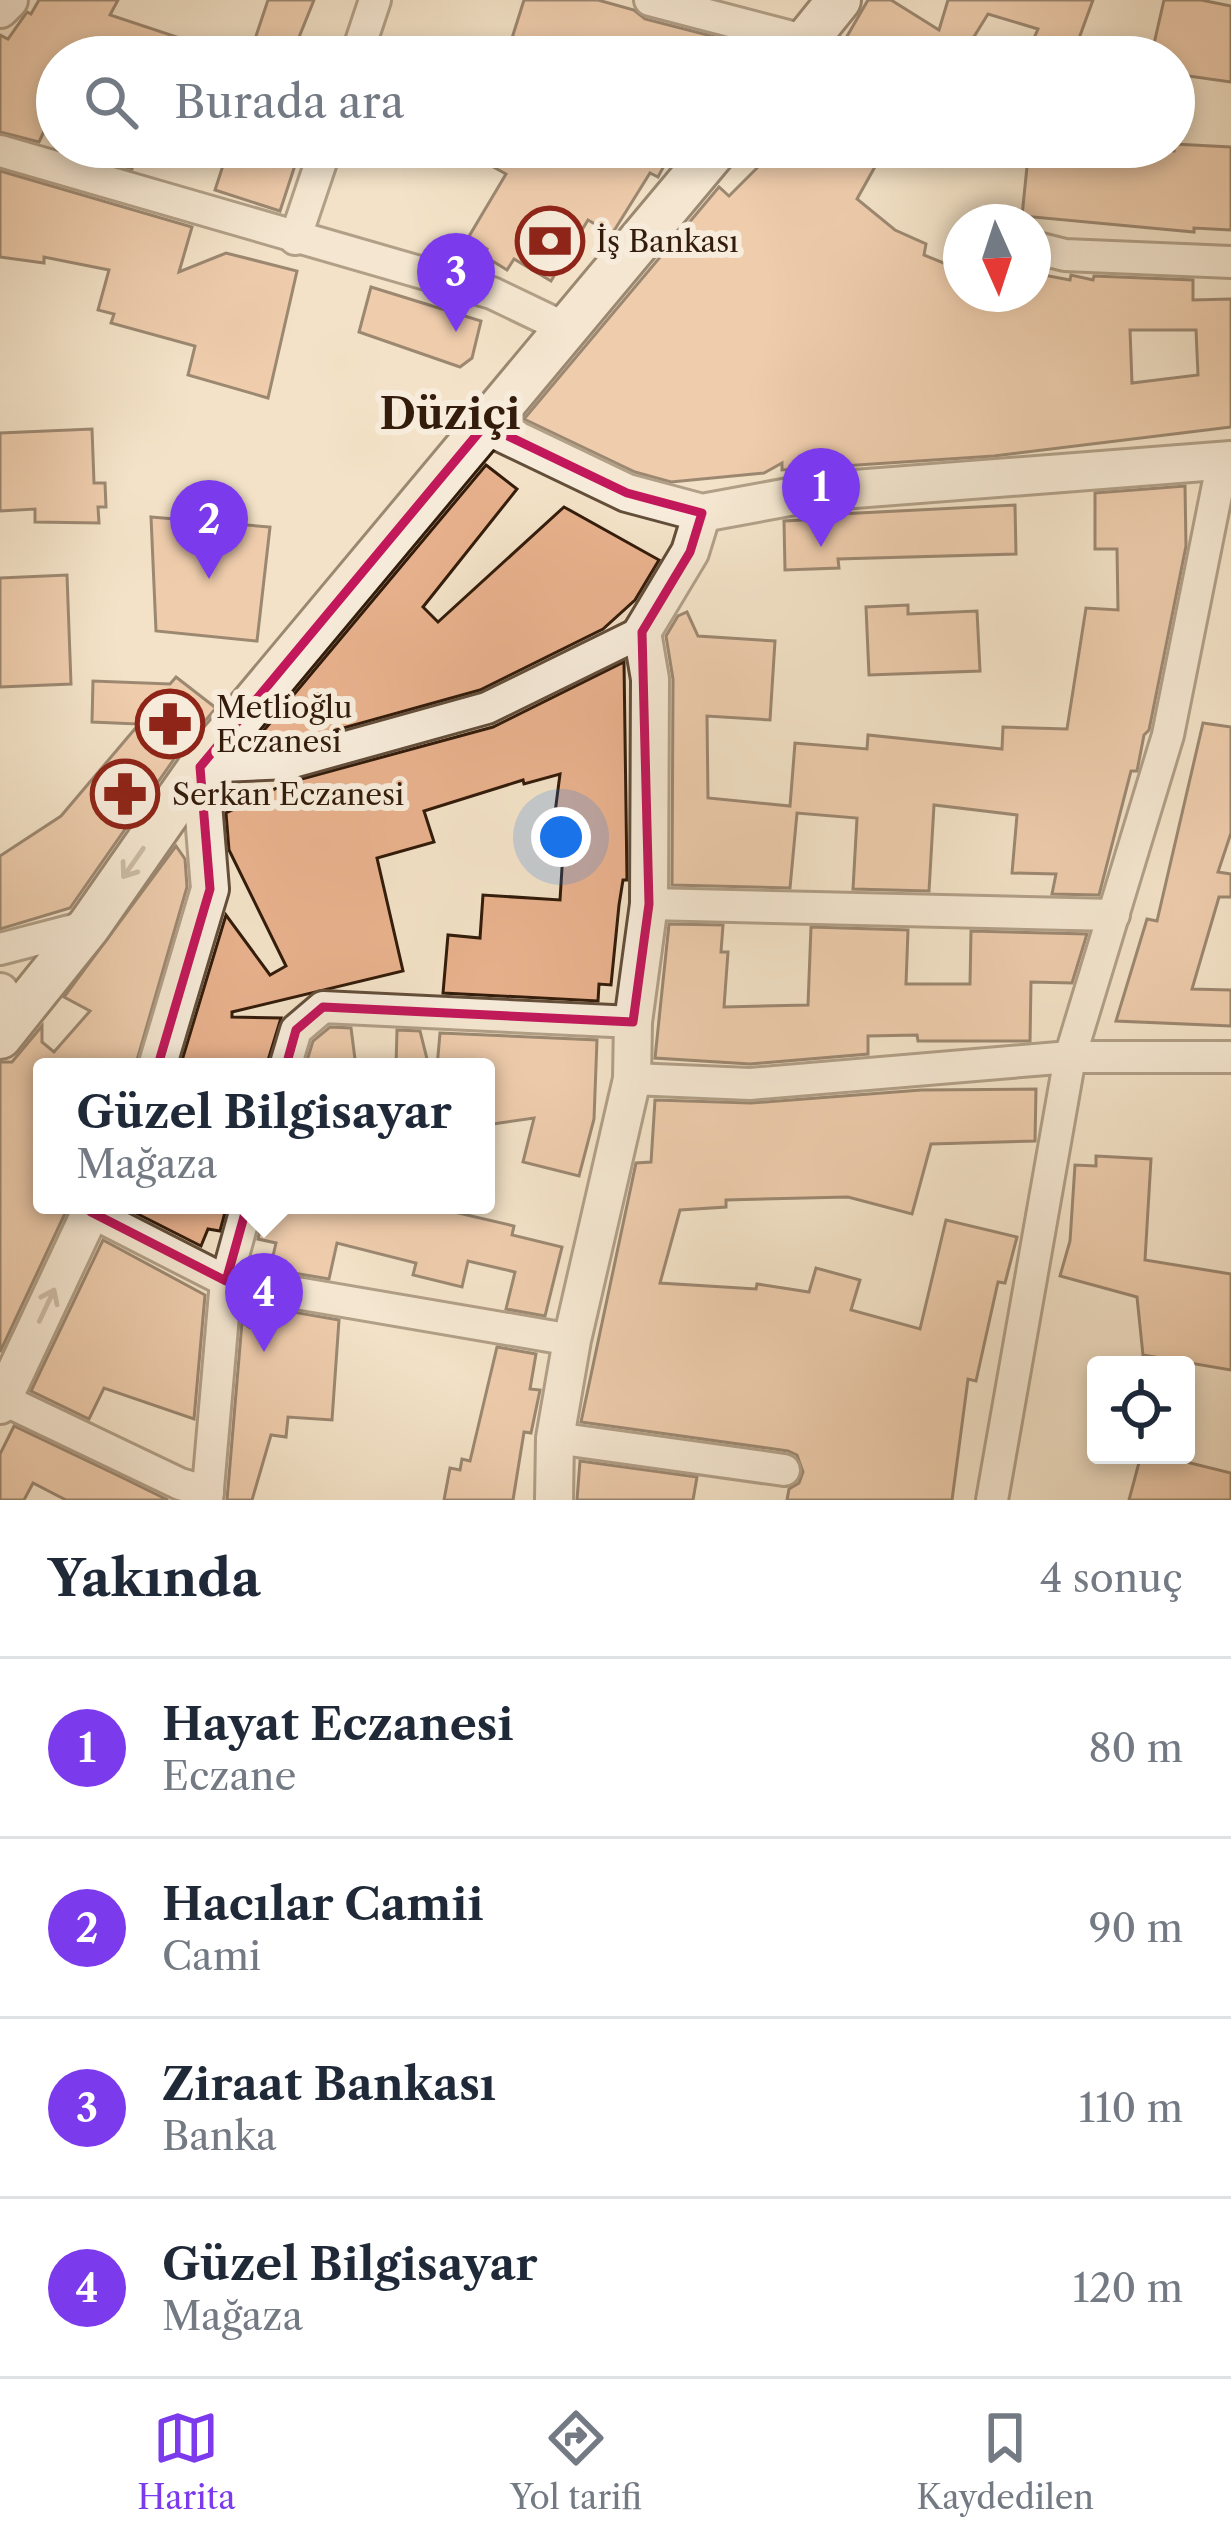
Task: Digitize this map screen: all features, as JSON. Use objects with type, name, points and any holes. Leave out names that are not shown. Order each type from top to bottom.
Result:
[{"type":"main road","points":[[810,36],[839,0]]},
{"type":"main road","points":[[5,1016],[89,926],[200,767],[700,168]]},
{"type":"street","points":[[0,9],[8,0]]},
{"type":"street","points":[[363,36],[376,0]]},
{"type":"street","points":[[650,0],[760,36]]},
{"type":"street","points":[[0,151],[36,162]]},
{"type":"street","points":[[57,168],[492,293],[566,328]]},
{"type":"street","points":[[296,239],[319,168]]},
{"type":"street","points":[[1051,252],[1231,262]]},
{"type":"street","points":[[485,425],[627,493],[702,513],[816,492],[1227,460],[1168,735],[1070,1058],[992,1500]]},
{"type":"street","points":[[160,1058],[210,889],[200,767],[289,763],[488,708],[642,632],[690,552],[702,513]]},
{"type":"street","points":[[554,1500],[555,1438],[572,1340],[632,1079],[633,1022],[649,904],[650,679],[642,632]]},
{"type":"street","points":[[649,904],[1114,915]]},
{"type":"street","points":[[0,949],[89,926]]},
{"type":"street","points":[[288,1058],[296,1030],[323,1007],[633,1022]]},
{"type":"street","points":[[632,1079],[750,1084],[1070,1058],[1231,1057]]},
{"type":"street","points":[[91,1214],[1,1401],[207,1496],[226,1281],[245,1214]]},
{"type":"street","points":[[102,1214],[226,1281],[572,1340]]},
{"type":"street","points":[[555,1438],[784,1470]]},
{"type":"highlighted area","points":[[485,425],[627,493],[702,513],[690,552],[642,632],[649,904],[633,1022],[323,1007],[296,1030],[226,1281],[91,1212],[153,1082],[210,889],[200,767]]},
{"type":"building","points":[[39,0],[118,0],[110,15],[174,36],[36,36],[36,141],[0,132],[0,35],[8,39],[27,12],[31,14]]},
{"type":"building","points":[[268,0],[314,0],[299,36],[256,36]]},
{"type":"building","points":[[524,0],[598,0],[634,10],[645,19],[711,36],[513,36]]},
{"type":"building","points":[[868,0],[891,0],[939,30],[948,0],[1093,0],[1080,36],[1035,36],[1038,29],[988,14],[974,36],[847,36]]},
{"type":"building","points":[[1164,0],[1231,6],[1231,82],[1195,77],[1195,36],[1156,36]]},
{"type":"building","points":[[1195,145],[1231,147],[1231,230],[1194,228],[1194,232],[1051,219],[1051,204],[1023,204],[1027,168],[1195,168]]},
{"type":"building","points":[[222,168],[294,168],[280,211],[215,190]]},
{"type":"building","points":[[495,168],[663,168],[658,177],[650,173],[612,234],[588,220],[551,281],[514,259],[507,270],[483,255],[487,249],[468,238],[506,174]]},
{"type":"building","points":[[757,168],[874,168],[857,199],[895,230],[926,244],[924,255],[943,263],[943,312],[1051,312],[1051,276],[1070,280],[1071,275],[1093,280],[1094,276],[1193,280],[1193,300],[1231,299],[1231,427],[994,456],[782,470],[782,463],[764,473],[671,482],[635,472],[524,419],[719,187],[729,196]],"holes":[[[1130,330],[1196,330],[1198,375],[1132,383]]]},
{"type":"building","points":[[0,171],[192,227],[179,272],[226,253],[297,271],[268,398],[188,375],[195,346],[111,323],[114,314],[98,310],[109,270],[44,257],[44,263],[0,257]]},
{"type":"building","points":[[371,287],[481,321],[472,358],[460,367],[359,332]]},
{"type":"building","points":[[92,429],[94,483],[105,483],[106,507],[98,507],[99,523],[35,522],[35,509],[0,511],[0,433]]},
{"type":"building","points":[[486,465],[517,489],[423,607],[438,622],[564,507],[659,560],[635,600],[603,629],[480,690],[286,744],[256,745],[255,741]]},
{"type":"building","points":[[1185,486],[1186,546],[1149,730],[1137,771],[1131,771],[1099,895],[1052,894],[1056,874],[1012,873],[1017,815],[934,805],[929,891],[853,889],[857,818],[797,813],[790,888],[672,885],[673,679],[666,636],[678,616],[687,612],[698,636],[775,641],[770,720],[707,716],[708,798],[790,806],[795,743],[867,749],[868,735],[1002,749],[1003,727],[1067,729],[1086,608],[1118,610],[1117,549],[1095,549],[1095,493]]},
{"type":"building","points":[[1015,505],[1016,554],[838,559],[839,568],[785,570],[784,521]]},
{"type":"building","points":[[151,517],[270,527],[257,641],[156,631]]},
{"type":"building","points":[[67,575],[71,684],[0,687],[0,578]]},
{"type":"building","points":[[908,605],[908,614],[977,611],[980,671],[869,675],[866,607]]},
{"type":"building","points":[[624,662],[627,880],[623,880],[619,905],[611,985],[599,984],[598,1001],[443,993],[448,935],[480,938],[483,895],[560,900],[564,836],[552,836],[560,774],[524,784],[523,780],[424,811],[434,842],[377,858],[403,971],[232,1012],[232,1017],[281,1018],[269,1058],[183,1058],[226,915],[270,975],[286,966],[229,850],[226,813],[287,783],[493,727]]},
{"type":"building","points":[[176,677],[216,708],[179,752],[70,908],[0,929],[0,856],[61,816],[139,724],[92,722],[93,681],[170,684]]},
{"type":"building","points":[[1203,723],[1231,727],[1231,833],[1218,872],[1231,874],[1231,897],[1219,897],[1192,989],[1231,990],[1231,1026],[1116,1021],[1147,919],[1157,921]]},
{"type":"building","points":[[176,846],[185,859],[187,887],[138,1058],[33,1058],[33,1214],[65,1214],[0,1352],[0,1062],[12,1062],[42,1026],[42,1042],[54,1052],[90,1011],[64,997]]},
{"type":"building","points":[[669,924],[723,925],[721,952],[728,952],[724,1007],[808,1005],[811,927],[908,930],[906,984],[970,984],[971,931],[1087,934],[1072,983],[1031,982],[1030,1041],[868,1036],[868,1054],[750,1064],[655,1058]]},
{"type":"building","points":[[330,1027],[351,1028],[355,1058],[308,1058],[313,1041]]},
{"type":"building","points":[[397,1030],[420,1031],[427,1058],[396,1058]]},
{"type":"building","points":[[440,1033],[597,1040],[594,1119],[579,1176],[523,1162],[534,1118],[495,1124],[495,1058],[438,1058]]},
{"type":"building","points":[[1036,1089],[1035,1141],[931,1144],[912,1214],[848,1197],[726,1200],[726,1207],[680,1210],[660,1283],[756,1289],[757,1284],[809,1292],[816,1268],[860,1280],[851,1310],[920,1329],[946,1220],[1017,1237],[1005,1283],[998,1282],[976,1381],[968,1379],[952,1500],[787,1500],[789,1489],[799,1483],[803,1472],[797,1455],[788,1451],[581,1422],[636,1163],[651,1162],[655,1100],[751,1103],[921,1090]]},
{"type":"building","points":[[1096,1156],[1151,1159],[1145,1260],[1231,1274],[1231,1370],[1195,1364],[1195,1356],[1143,1355],[1137,1297],[1060,1276],[1070,1241],[1075,1165],[1096,1166]]},
{"type":"building","points":[[138,1214],[225,1214],[220,1231],[208,1229],[201,1246]]},
{"type":"building","points":[[264,1214],[463,1214],[514,1226],[512,1235],[562,1247],[545,1316],[506,1309],[515,1272],[468,1261],[462,1287],[413,1275],[416,1263],[337,1243],[329,1279],[270,1269],[276,1243],[258,1239]]},
{"type":"building","points":[[103,1240],[205,1295],[194,1419],[104,1388],[89,1419],[31,1391]]},
{"type":"building","points":[[252,1305],[339,1320],[332,1420],[288,1417],[286,1437],[271,1435],[252,1500],[227,1500],[242,1322],[249,1327]]},
{"type":"building","points":[[497,1347],[536,1354],[530,1389],[540,1390],[531,1433],[524,1432],[513,1500],[444,1500],[450,1468],[460,1470],[462,1459],[470,1461]]},
{"type":"building","points":[[14,1426],[168,1500],[66,1500],[33,1483],[24,1500],[0,1500],[0,1454]]},
{"type":"building","points":[[580,1461],[697,1477],[693,1500],[577,1500]]},
{"type":"building","points":[[1139,1464],[1194,1464],[1231,1473],[1231,1500],[1129,1500]]},
{"type":"place","name":"İş Bankası","points":[[550,241]]},
{"type":"place","name":"Ziraat Bankası","points":[[456,332]]},
{"type":"place","name":"Hayat Eczanesi","points":[[821,547]]},
{"type":"place","name":"Hacılar Camii","points":[[209,579]]},
{"type":"place","name":"Metlioğlu Eczanesi","points":[[170,724]]},
{"type":"place","name":"Serkan Eczanesi","points":[[125,794]]},
{"type":"place","name":"Güzel Bilgisayar","points":[[264,1352]]},
{"type":"district","name":"Düziçi","points":[[450,414]]}]
